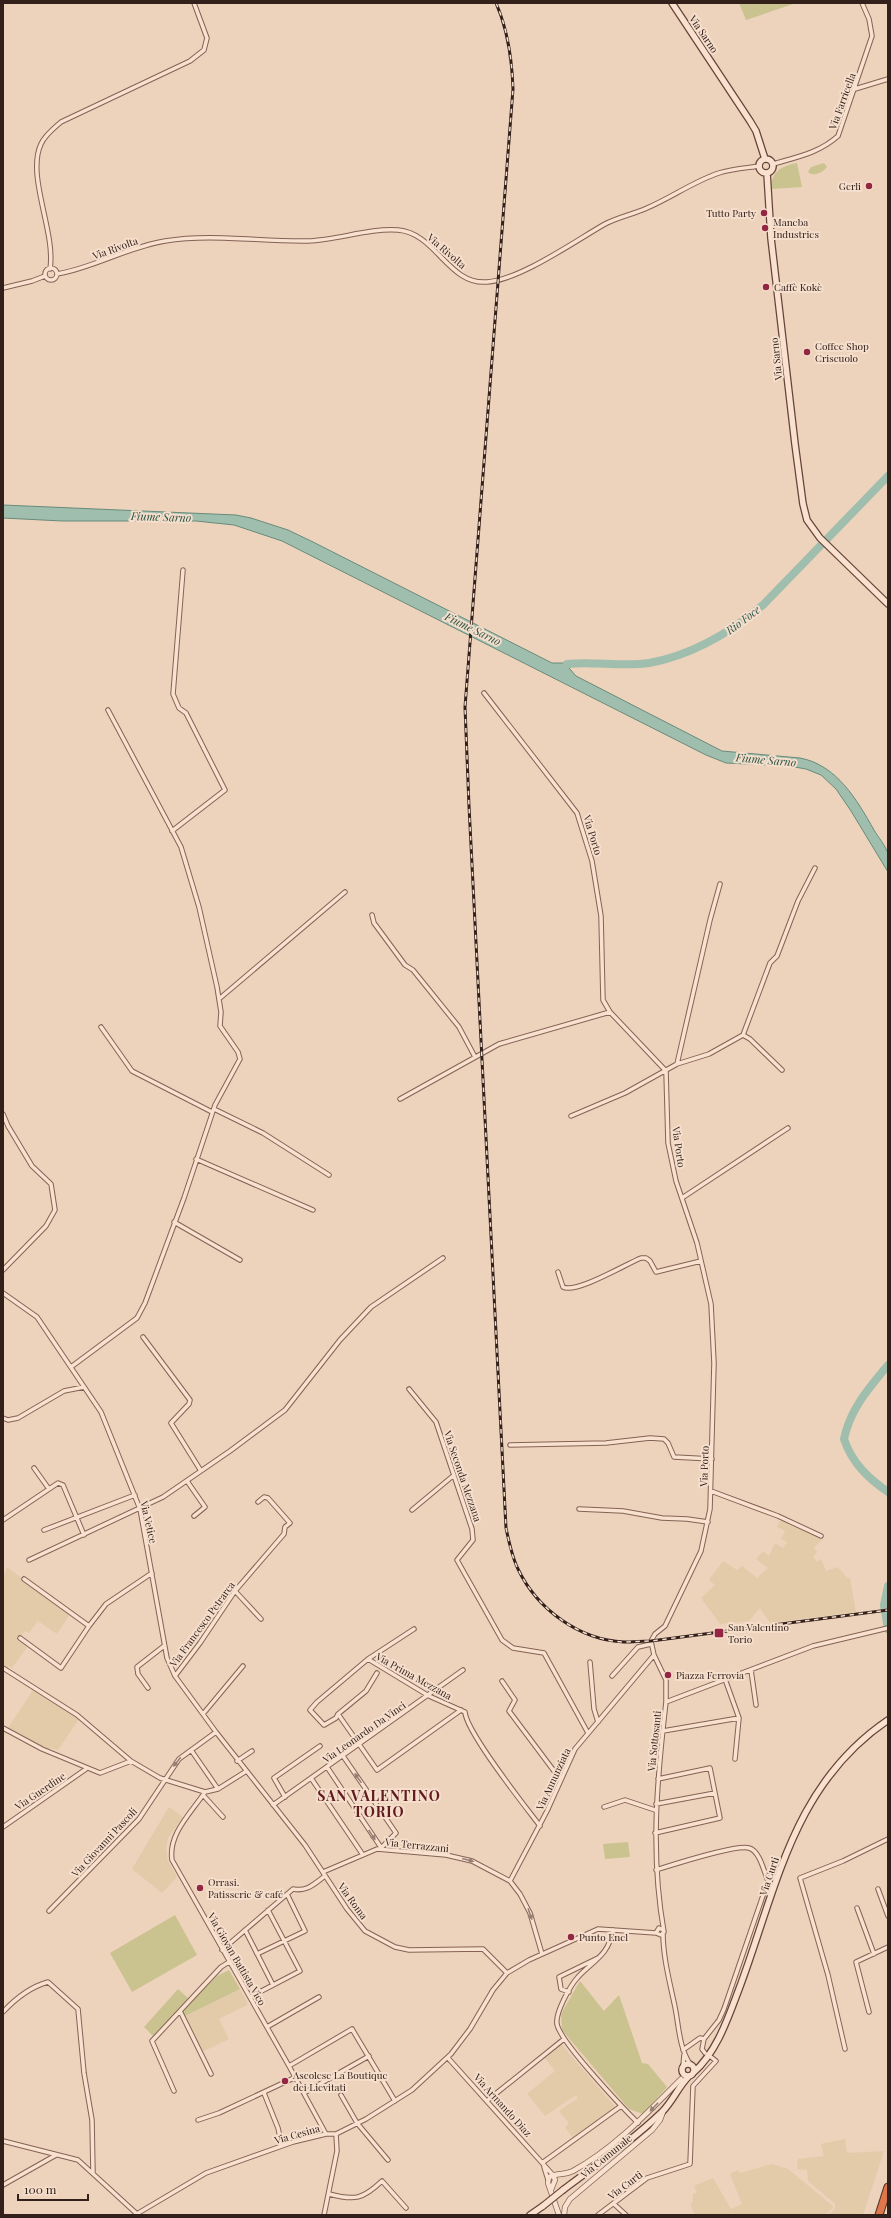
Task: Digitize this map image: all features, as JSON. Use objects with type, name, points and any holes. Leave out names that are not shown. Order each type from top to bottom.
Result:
[{"type":"highway","points":[[879,2215],[888,2187]]},
{"type":"main road","name":"Via Sarno","points":[[672,3],[756,131],[765,159]]},
{"type":"main road","points":[[765,159],[769,160],[773,164],[772,170],[766,172],[761,170],[761,161],[765,159]]},
{"type":"main road","name":"Via Sarno","points":[[766,172],[771,238],[803,504],[807,520],[820,538],[888,604]]},
{"type":"main road","name":"Via Curti","points":[[530,2215],[663,2111],[680,2086],[703,2062],[725,2026],[793,1835],[812,1799],[836,1765],[878,1727],[888,1720]]},
{"type":"main road","points":[[691,2065],[691,2075],[686,2076],[683,2069],[691,2065],[703,2062]]},
{"type":"main road","name":"Via Curti","points":[[680,2086],[683,2069]]},
{"type":"street","points":[[50,269],[50,247],[36,166],[41,144],[49,132],[61,122],[163,74],[200,54],[204,50],[207,38],[194,3]]},
{"type":"street","name":"Via Farricella","points":[[773,164],[814,152],[830,143],[838,136],[855,90],[872,36],[869,19],[862,3]]},
{"type":"street","points":[[855,90],[888,79]]},
{"type":"street","name":"Via Rivolta","points":[[57,274],[71,272],[145,246],[166,241],[200,239],[311,241],[400,230],[421,238],[453,269],[465,277],[475,282],[487,282],[509,276],[528,268],[608,223],[672,198],[703,179],[720,173],[760,166]]},
{"type":"street","points":[[45,276],[48,280],[52,280],[57,274],[55,270],[50,269]]},
{"type":"street","points":[[45,276],[46,271],[50,269]]},
{"type":"street","points":[[3,288],[32,281],[45,276]]},
{"type":"street","points":[[172,831],[225,790],[186,713],[179,708],[173,694],[183,570]]},
{"type":"street","name":"Via Porto","points":[[484,693],[577,812],[592,861],[601,916],[603,1000],[610,1012],[666,1072],[668,1143],[682,1198],[701,1261],[711,1304],[714,1363],[711,1491],[708,1522],[701,1551],[682,1595],[665,1626],[655,1634],[651,1642]]},
{"type":"street","points":[[71,1367],[137,1318],[145,1303],[213,1110],[240,1059],[238,1052],[220,1026],[219,999],[199,907],[181,848],[108,710]]},
{"type":"street","points":[[570,1116],[625,1092],[666,1072],[677,1064],[709,1054],[743,1035],[770,963],[777,956],[798,901],[815,868]]},
{"type":"street","points":[[677,1064],[710,920],[720,884]]},
{"type":"street","points":[[219,999],[345,892]]},
{"type":"street","points":[[372,915],[372,920],[405,965],[413,970],[459,1027],[475,1057]]},
{"type":"street","points":[[400,1100],[475,1057],[508,1041],[610,1012]]},
{"type":"street","points":[[101,1027],[132,1071],[263,1133],[329,1175]]},
{"type":"street","points":[[743,1035],[750,1039],[782,1070]]},
{"type":"street","points":[[3,1114],[8,1126],[32,1166],[50,1184],[55,1210],[46,1226],[3,1270]]},
{"type":"street","points":[[682,1198],[788,1128]]},
{"type":"street","points":[[196,1160],[313,1210]]},
{"type":"street","points":[[174,1222],[240,1260]]},
{"type":"street","points":[[29,1560],[163,1497],[285,1410],[340,1340],[371,1307],[443,1258]]},
{"type":"street","points":[[558,1272],[563,1287],[570,1289],[584,1285],[641,1258],[646,1258],[650,1261],[656,1272],[701,1261]]},
{"type":"street","name":"Via Vetice","points":[[3,1293],[36,1317],[101,1412],[140,1509],[164,1646],[175,1676],[245,1772],[273,1805]]},
{"type":"street","points":[[143,1337],[190,1400],[189,1404],[171,1424],[201,1471]]},
{"type":"street","points":[[3,1418],[8,1420],[18,1418],[64,1391],[84,1387]]},
{"type":"street","name":"Via Seconda Mezzana","points":[[409,1389],[436,1422],[474,1534],[473,1540],[457,1560],[502,1640],[513,1648],[544,1653],[588,1733]]},
{"type":"street","points":[[510,1446],[606,1443],[659,1439],[668,1442],[674,1457],[712,1459]]},
{"type":"street","points":[[34,1468],[49,1488]]},
{"type":"street","points":[[412,1510],[454,1475]]},
{"type":"street","points":[[187,1481],[204,1507],[194,1516]]},
{"type":"street","points":[[3,1520],[58,1483],[63,1485],[84,1535]]},
{"type":"street","points":[[711,1491],[778,1516],[822,1536]]},
{"type":"street","points":[[44,1530],[135,1496]]},
{"type":"street","name":"Via Francesco Petrarca","points":[[175,1676],[200,1643],[234,1591],[284,1534],[286,1527],[290,1523],[268,1498],[264,1497],[258,1502]]},
{"type":"street","points":[[579,1509],[623,1511],[662,1518],[708,1522]]},
{"type":"street","points":[[20,1638],[57,1667],[61,1668],[89,1626],[106,1604],[152,1573]]},
{"type":"street","points":[[24,1579],[89,1626]]},
{"type":"street","points":[[234,1591],[261,1619]]},
{"type":"street","name":"Via Sottosanti","points":[[683,2069],[684,2050],[680,2037],[663,1944],[662,1919],[656,1870],[655,1810],[666,1702],[814,1646],[882,1628],[888,1628]]},
{"type":"street","name":"Via Prima Mezzana","points":[[414,1629],[368,1659],[429,1696],[461,1710]]},
{"type":"street","points":[[612,1676],[638,1647],[651,1642],[654,1655],[666,1680],[666,1702]]},
{"type":"street","points":[[148,1688],[138,1674],[137,1667],[164,1646]]},
{"type":"street","name":"Via Annunziata","points":[[510,1881],[540,1826],[560,1778],[575,1749],[654,1655]]},
{"type":"street","points":[[368,1659],[317,1702],[310,1710],[324,1725],[336,1718],[338,1714],[366,1691],[377,1673]]},
{"type":"street","points":[[590,1662],[594,1708],[598,1722]]},
{"type":"street","points":[[202,1714],[243,1666]]},
{"type":"street","points":[[3,1668],[77,1715],[132,1761],[165,1779],[204,1794],[223,1817]]},
{"type":"street","name":"Via Leonardo Da Vinci","points":[[273,1805],[429,1696],[463,1670]]},
{"type":"street","points":[[751,1670],[756,1705]]},
{"type":"street","points":[[725,1679],[739,1718],[735,1759]]},
{"type":"street","points":[[502,1681],[515,1700],[509,1711],[560,1778]]},
{"type":"street","points":[[338,1714],[377,1770],[461,1710],[465,1712],[465,1718],[476,1737],[540,1826]]},
{"type":"street","points":[[662,1731],[739,1718]]},
{"type":"street","points":[[3,1728],[42,1749],[86,1769],[100,1773],[132,1761]]},
{"type":"street","name":"Via Giovanni Pascoli","points":[[49,1911],[139,1819],[179,1759],[216,1732]]},
{"type":"street","points":[[285,1797],[274,1778],[320,1746]]},
{"type":"street","points":[[191,1750],[218,1789]]},
{"type":"street","points":[[237,1761],[252,1751]]},
{"type":"street","points":[[327,1767],[382,1849],[396,1833],[343,1756]]},
{"type":"street","points":[[655,1833],[720,1818],[710,1768],[658,1779]]},
{"type":"street","name":"Via Guerdine","points":[[3,1827],[86,1769]]},
{"type":"street","points":[[204,1794],[218,1789],[245,1772]]},
{"type":"street","points":[[311,1778],[363,1855]]},
{"type":"street","points":[[656,1804],[715,1793]]},
{"type":"street","name":"Via Giovan Battista Vico","points":[[204,1794],[174,1836],[170,1850],[172,1860],[222,1950],[290,2066],[326,2134]]},
{"type":"street","points":[[604,1807],[625,1800],[655,1810]]},
{"type":"street","name":"Via Roma","points":[[273,1805],[305,1845],[347,1909],[365,1931],[395,1946],[409,1950],[483,1949],[507,1973]]},
{"type":"street","points":[[845,2049],[828,1975],[800,1878],[843,1861],[888,1839]]},
{"type":"street","points":[[656,1870],[741,1847],[749,1848],[757,1855],[768,1881],[724,2009],[719,2020],[704,2039],[702,2049],[705,2052]]},
{"type":"street","name":"Via Terrazzani","points":[[323,1872],[377,1849],[382,1849],[446,1855],[472,1861],[510,1881]]},
{"type":"street","points":[[222,1950],[292,1889],[301,1891],[306,1890],[325,1876]]},
{"type":"street","points":[[510,1881],[526,1905],[542,1954]]},
{"type":"street","points":[[878,1889],[888,1916]]},
{"type":"street","points":[[257,1954],[305,1931],[287,1894]]},
{"type":"street","points":[[857,1908],[874,1954]]},
{"type":"street","points":[[250,1997],[300,1971],[268,1910]]},
{"type":"street","name":"Via Sottosanti","points":[[662,1919],[657,1931],[663,1944]]},
{"type":"street","points":[[507,1973],[542,1954],[598,1929],[663,1932]]},
{"type":"street","points":[[245,1930],[273,1985]]},
{"type":"street","points":[[613,1930],[609,1947],[577,1978],[557,2014],[559,2031],[564,2039],[621,2106],[638,2123]]},
{"type":"street","points":[[657,1931],[663,1932]]},
{"type":"street","points":[[869,2012],[856,1962],[888,1947]]},
{"type":"street","points":[[569,1992],[561,1989],[559,1977],[601,1956]]},
{"type":"street","points":[[174,2091],[152,2042],[221,1967],[229,1962]]},
{"type":"street","name":"Via Cesina","points":[[136,2214],[206,2173],[282,2146],[326,2134],[336,2134],[357,2124],[412,2090],[448,2058],[470,2030],[493,1990],[507,1973]]},
{"type":"street","points":[[3,2012],[12,2002],[32,1987],[48,1982],[78,2009],[84,2074],[92,2120],[93,2173]]},
{"type":"street","points":[[267,2027],[319,1996]]},
{"type":"street","points":[[180,2011],[211,2074]]},
{"type":"street","points":[[290,2066],[352,2029],[394,2101]]},
{"type":"street","points":[[488,2100],[564,2039]]},
{"type":"street","points":[[684,2050],[697,2039],[704,2039]]},
{"type":"street","points":[[684,2054],[691,2065]]},
{"type":"street","points":[[304,2093],[369,2056]]},
{"type":"street","name":"Via Armando Diaz","points":[[448,2058],[488,2100],[553,2175],[555,2180],[551,2190]]},
{"type":"street","name":"Via Curti","points":[[598,2215],[647,2178],[690,2164],[693,2086],[716,2061],[711,2058]]},
{"type":"street","points":[[198,2120],[264,2093],[296,2077]]},
{"type":"street","points":[[548,2180],[553,2175],[562,2176],[577,2168],[627,2134],[681,2079]]},
{"type":"street","points":[[264,2093],[278,2128],[282,2146]]},
{"type":"street","points":[[341,2095],[357,2124],[388,2160]]},
{"type":"street","points":[[543,2164],[621,2106]]},
{"type":"street","name":"Via Comunale","points":[[564,2215],[564,2207],[570,2199],[652,2130],[660,2120],[663,2111]]},
{"type":"street","points":[[324,2215],[337,2151],[336,2134]]},
{"type":"street","points":[[3,2140],[78,2160],[136,2214]]},
{"type":"street","points":[[3,2185],[56,2155]]},
{"type":"street","name":"Via Armando Diaz","points":[[543,2164],[558,2208]]},
{"type":"street","points":[[329,2194],[347,2199],[364,2196],[382,2181],[406,2208]]},
{"type":"street","points":[[614,2204],[626,2215]]},
{"type":"street","points":[[558,2208],[559,2215]]},
{"type":"street","name":"Via Comunale","points":[[558,2208],[564,2215]]},
{"type":"shaded area","points":[[739,3],[796,3],[746,20]]},
{"type":"shaded area","points":[[797,163],[802,187],[771,189],[771,183],[778,171],[786,166]]},
{"type":"shaded area","points":[[824,163],[827,167],[820,173],[813,174],[808,172],[811,167]]},
{"type":"shaded area","points":[[781,1519],[791,1526],[823,1538],[814,1548],[817,1552],[813,1557],[817,1562],[821,1559],[826,1571],[838,1567],[847,1578],[850,1578],[856,1612],[770,1623],[760,1608],[749,1621],[720,1624],[701,1598],[715,1585],[709,1580],[723,1561],[737,1570],[742,1566],[757,1578],[768,1568],[756,1559],[763,1551],[769,1556],[775,1543],[783,1548],[787,1542],[781,1539],[785,1531],[777,1527]]},
{"type":"shaded area","points":[[7,1567],[70,1614],[57,1634],[38,1621],[29,1633],[25,1631],[19,1639],[28,1646],[12,1668],[9,1666],[7,1669],[3,1666],[3,1578]]},
{"type":"shaded area","points":[[33,1690],[79,1719],[58,1750],[50,1748],[49,1751],[8,1728]]},
{"type":"shaded area","points":[[169,1807],[183,1817],[168,1838],[166,1849],[168,1861],[177,1877],[162,1893],[132,1869]]},
{"type":"shaded area","points":[[628,1842],[630,1857],[605,1859],[603,1844]]},
{"type":"shaded area","points":[[175,1915],[197,1955],[132,1992],[110,1953]]},
{"type":"shaded area","points":[[229,1970],[240,1989],[185,2016],[182,2011],[217,1976]]},
{"type":"shaded area","points":[[580,1981],[604,2011],[619,1995],[642,2063],[648,2064],[667,2087],[643,2114],[629,2109],[562,2030],[561,2014]]},
{"type":"shaded area","points":[[178,1989],[189,1999],[154,2037],[144,2027]]},
{"type":"shaded area","points":[[240,1989],[247,2002],[247,2005],[219,2019],[229,2039],[202,2052],[185,2016]]},
{"type":"shaded area","points":[[561,2044],[616,2108],[573,2138],[565,2127],[569,2123],[559,2111],[578,2098],[576,2095],[545,2116],[527,2094],[555,2071],[544,2057]]},
{"type":"shaded area","points":[[845,2139],[847,2153],[884,2151],[863,2215],[828,2215],[835,2209],[835,2204],[808,2181],[807,2170],[797,2169],[798,2159],[824,2156],[821,2144]]},
{"type":"shaded area","points":[[772,2164],[788,2169],[833,2206],[833,2208],[825,2215],[695,2215],[690,2203],[693,2202],[693,2194],[697,2193],[694,2186],[713,2178],[731,2209],[742,2204],[730,2174],[738,2170],[740,2173]]},
{"type":"water","name":"Fiume Sarno","points":[[3,505],[236,515],[251,518],[288,530],[552,663],[578,663],[569,668],[576,676],[722,751],[800,758],[825,768],[844,785],[853,796],[884,845],[888,854],[888,872],[836,789],[821,775],[806,769],[789,766],[726,763],[706,755],[282,541],[234,525],[196,521],[62,521],[3,518]]},
{"type":"waterway","name":"Rio Foce","points":[[567,664],[649,663],[681,654],[725,633],[764,604],[888,476]]},
{"type":"waterway","points":[[888,1365],[861,1399],[851,1418],[844,1439],[847,1448],[856,1463],[867,1475],[888,1492]]},
{"type":"waterway","points":[[888,1586],[884,1605],[888,1629]]},
{"type":"railway","points":[[496,3],[504,24],[509,45],[513,89],[465,707],[506,1528],[512,1554],[526,1584],[548,1609],[561,1620],[576,1629],[607,1640],[624,1642],[651,1641],[888,1610]]},
{"type":"place","name":"Gerli","points":[[869,186]]},
{"type":"place","name":"Tutto Party","points":[[764,213]]},
{"type":"place","name":"Maneba Industries","points":[[765,228]]},
{"type":"place","name":"Caffè Kokè","points":[[766,287]]},
{"type":"place","name":"Coffee Shop Criscuolo","points":[[807,352]]},
{"type":"place","name":"San Valentino Torio","points":[[719,1633]]},
{"type":"place","name":"Piazza Ferrovia","points":[[668,1675]]},
{"type":"place","name":"Orrasi. Patisserie & café","points":[[200,1888]]},
{"type":"place","name":"Punto Enel","points":[[571,1937]]},
{"type":"place","name":"Ascolese La Boutique dei Lievitati","points":[[285,2081]]},
{"type":"district","name":"SAN VALENTINO TORIO","points":[[379,1804]]}]
